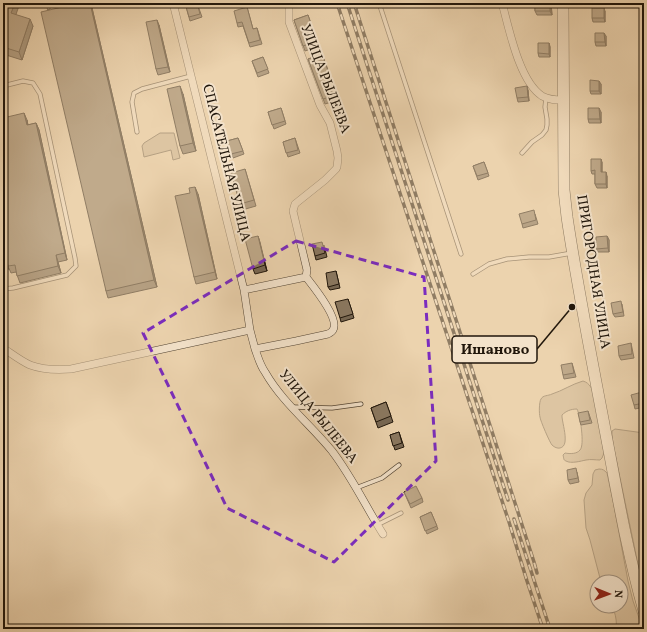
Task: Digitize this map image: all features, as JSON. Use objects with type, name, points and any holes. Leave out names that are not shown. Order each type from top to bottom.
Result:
[{"type":"main road","name":"ПРИГОРОДНАЯ УЛИЦА","points":[[563,3],[565,200],[573,253],[628,551],[644,612]]},
{"type":"street","name":"СПАСАТЕЛЬНАЯ УЛИЦА","points":[[173,3],[244,290],[250,330]]},
{"type":"street","name":"УЛИЦА РЫЛЕЕВА","points":[[289,3],[289,22],[320,104],[330,123],[338,158],[337,167],[332,173],[298,201],[293,208],[307,270],[306,277]]},
{"type":"street","points":[[502,3],[514,45],[524,72],[541,95],[546,98],[563,100]]},
{"type":"street","points":[[244,290],[306,277],[328,308],[334,324],[334,330],[328,334],[255,349]]},
{"type":"street","name":"УЛИЦА РЫЛЕЕВА","points":[[250,330],[255,349],[264,371],[291,407],[332,452],[356,488],[383,534]]},
{"type":"street","points":[[3,348],[38,368],[58,370],[71,369],[250,330]]},
{"type":"lane","points":[[379,3],[461,254]]},
{"type":"lane","points":[[137,132],[132,102],[134,92],[192,76]]},
{"type":"lane","points":[[3,86],[23,81],[32,83],[40,94],[76,266],[68,275],[3,289]]},
{"type":"lane","points":[[522,153],[546,130],[547,119],[544,107],[546,98]]},
{"type":"lane","points":[[473,274],[489,264],[507,259],[549,257],[573,253]]},
{"type":"lane","points":[[291,407],[332,408],[361,404]]},
{"type":"lane","points":[[356,488],[382,478],[399,465]]},
{"type":"lane","points":[[377,525],[401,513]]},
{"type":"highlighted area","points":[[296,241],[424,277],[436,461],[334,562],[227,508],[143,333]]},
{"type":"shaded area","points":[[160,133],[174,133],[180,158],[173,160],[171,150],[144,157],[142,146],[144,143]]},
{"type":"shaded area","points":[[583,381],[589,385],[594,395],[604,453],[600,460],[568,462],[564,460],[563,455],[565,453],[571,454],[580,450],[582,442],[582,430],[577,409],[569,410],[562,415],[565,442],[562,447],[558,448],[554,447],[549,440],[540,419],[539,408],[543,397]]},
{"type":"shaded area","points":[[615,429],[644,433],[644,573],[641,573],[639,569],[613,444],[612,431]]},
{"type":"shaded area","points":[[595,470],[603,470],[607,473],[627,574],[599,574],[586,528],[584,500],[586,493],[592,485]]},
{"type":"shaded area","points":[[629,585],[643,629],[616,629],[615,614],[629,614]]},
{"type":"building","points":[[3,3],[15,3],[11,13],[30,19],[19,52],[3,47]]},
{"type":"building","points":[[79,3],[90,3],[154,280],[106,291],[41,12]]},
{"type":"building","points":[[185,3],[197,3],[200,14],[189,17]]},
{"type":"building","points":[[535,3],[550,3],[550,11],[535,11]]},
{"type":"building","points":[[247,7],[253,29],[257,28],[260,40],[249,43],[242,22],[237,23],[234,11]]},
{"type":"building","points":[[592,8],[604,8],[604,18],[592,18]]},
{"type":"building","points":[[308,15],[317,41],[303,46],[294,20]]},
{"type":"building","points":[[157,20],[168,67],[156,69],[146,22]]},
{"type":"building","points":[[595,33],[604,33],[605,42],[595,42]]},
{"type":"building","points":[[538,43],[549,43],[549,54],[538,53]]},
{"type":"building","points":[[322,54],[328,71],[325,72],[333,96],[323,99],[308,59]]},
{"type":"building","points":[[263,57],[268,69],[257,73],[252,61]]},
{"type":"building","points":[[590,80],[599,81],[599,91],[590,91]]},
{"type":"building","points":[[180,86],[193,143],[180,146],[167,89]]},
{"type":"building","points":[[527,86],[528,97],[517,98],[515,88]]},
{"type":"building","points":[[281,108],[285,121],[272,125],[268,112]]},
{"type":"building","points":[[588,108],[599,108],[600,119],[588,119]]},
{"type":"building","points":[[24,113],[27,125],[36,123],[65,253],[56,255],[58,266],[17,276],[15,265],[8,266],[3,242],[3,118]]},
{"type":"building","points":[[238,138],[243,151],[231,154],[227,141]]},
{"type":"building","points":[[295,138],[298,150],[286,153],[283,142]]},
{"type":"building","points":[[591,159],[601,159],[601,172],[606,172],[606,184],[595,184],[595,170],[591,171]]},
{"type":"building","points":[[484,162],[488,173],[477,176],[473,166]]},
{"type":"building","points":[[245,169],[254,200],[240,204],[231,173]]},
{"type":"building","points":[[195,187],[215,272],[194,277],[175,196],[190,193],[189,188]]},
{"type":"building","points":[[534,210],[536,220],[522,224],[519,214]]},
{"type":"building","points":[[258,236],[265,265],[253,269],[245,239]]},
{"type":"building","points":[[607,236],[608,248],[596,249],[596,237]]},
{"type":"building","points":[[322,242],[325,253],[315,256],[312,244]]},
{"type":"building","points":[[336,271],[339,284],[328,287],[326,273]]},
{"type":"building","points":[[348,299],[353,314],[340,318],[335,302]]},
{"type":"building","points":[[621,301],[623,312],[613,314],[611,303]]},
{"type":"building","points":[[631,343],[632,354],[619,356],[618,346]]},
{"type":"building","points":[[572,363],[574,373],[563,375],[561,365]]},
{"type":"building","points":[[642,392],[644,403],[634,405],[631,395]]},
{"type":"building","points":[[386,402],[391,416],[376,422],[371,408]]},
{"type":"building","points":[[588,411],[590,420],[580,422],[578,413]]},
{"type":"building","points":[[399,432],[402,443],[393,446],[390,435]]},
{"type":"building","points":[[576,468],[578,478],[568,480],[567,470]]},
{"type":"building","points":[[416,486],[422,498],[410,504],[404,492]]},
{"type":"building","points":[[431,512],[437,526],[425,531],[420,517]]},
{"type":"railway","points":[[48,3],[50,21]]},
{"type":"railway","points":[[337,3],[543,629]]},
{"type":"railway","points":[[347,3],[508,500]]},
{"type":"railway","points":[[354,3],[537,573]]},
{"type":"railway","points":[[3,247],[8,268]]},
{"type":"railway","points":[[514,519],[550,629]]},
{"type":"place","name":"Ишаново","points":[[572,307]]}]
